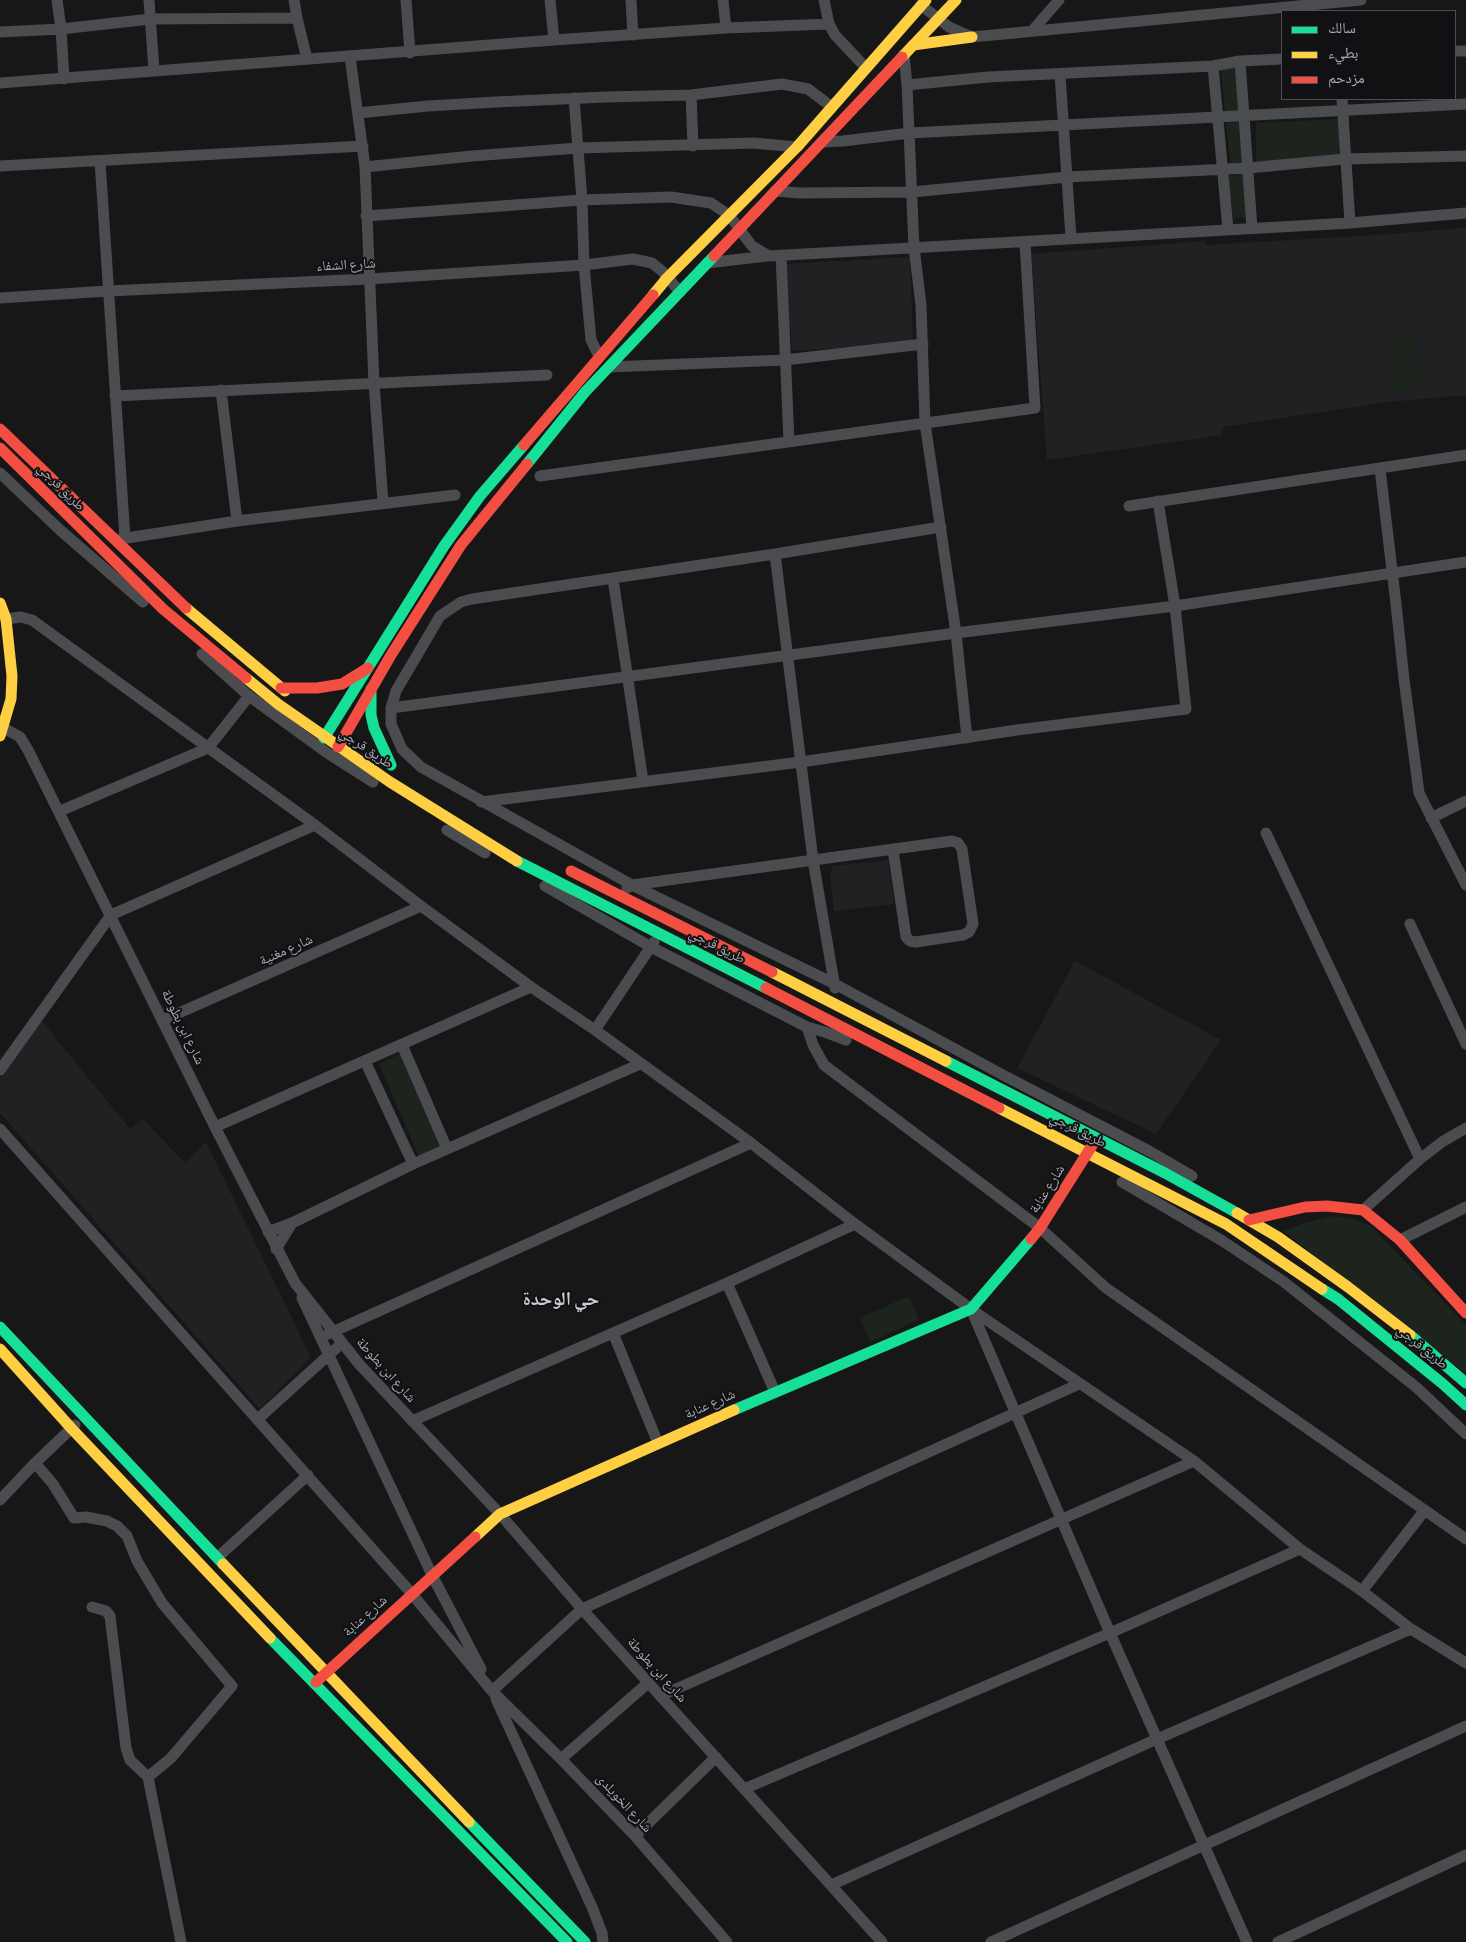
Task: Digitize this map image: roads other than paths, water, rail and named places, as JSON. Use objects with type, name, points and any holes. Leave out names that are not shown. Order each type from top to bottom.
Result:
[{"type":"main road","points":[[338,746],[348,738],[371,689],[461,546],[585,392],[956,0]]},
{"type":"main road","points":[[324,738],[328,724],[368,668],[444,546],[480,496],[667,278],[797,147],[923,3]]},
{"type":"main road","points":[[913,44],[972,37]]},
{"type":"main road","name":"طريق قرجي","points":[[0,429],[120,538],[177,600],[299,702]]},
{"type":"main road","name":"طريق قرجي","points":[[0,448],[163,608],[278,704],[324,738],[390,782],[515,860],[1086,1155],[1226,1224],[1338,1299],[1436,1378],[1466,1406]]},
{"type":"main road","points":[[0,603],[12,676],[6,698],[1,731]]},
{"type":"main road","points":[[281,688],[324,687],[342,684],[368,668]]},
{"type":"main road","name":"طريق قرجي","points":[[371,689],[371,715],[374,728],[395,767],[375,755]]},
{"type":"main road","name":"طريق قرجي","points":[[328,724],[348,738]]},
{"type":"main road","points":[[515,860],[520,846]]},
{"type":"main road","name":"طريق قرجي","points":[[564,868],[836,1004],[1165,1173],[1249,1220],[1278,1237],[1348,1287],[1403,1329],[1466,1383]]},
{"type":"main road","name":"شارع عنابة","points":[[313,1684],[500,1514],[775,1392],[971,1309],[1040,1228],[1096,1138]]},
{"type":"main road","points":[[1249,1220],[1305,1207],[1327,1206],[1363,1210],[1400,1240],[1466,1313]]},
{"type":"main road","points":[[0,1326],[325,1673],[585,1942]]},
{"type":"main road","points":[[0,1349],[72,1429],[313,1684],[566,1942]]},
{"type":"street","points":[[57,0],[64,78]]},
{"type":"street","points":[[149,0],[154,70]]},
{"type":"street","points":[[294,0],[307,59]]},
{"type":"street","points":[[407,0],[410,53]]},
{"type":"street","points":[[550,0],[554,40]]},
{"type":"street","points":[[631,0],[633,35]]},
{"type":"street","points":[[723,0],[726,28]]},
{"type":"street","points":[[824,0],[829,24],[835,35],[866,68]]},
{"type":"street","points":[[1032,31],[1059,0]]},
{"type":"street","points":[[923,3],[949,28],[972,37],[1274,4],[1361,0]]},
{"type":"street","points":[[0,32],[61,29],[150,19],[297,18]]},
{"type":"street","points":[[0,83],[154,70],[410,53],[554,40],[726,28],[829,24]]},
{"type":"street","points":[[904,55],[910,133],[914,247],[921,304],[925,423],[956,633],[967,738]]},
{"type":"street","points":[[350,56],[365,167],[374,384],[383,502]]},
{"type":"street","points":[[907,84],[988,77],[1213,66],[1240,61],[1281,59]]},
{"type":"street","points":[[1240,61],[1252,228]]},
{"type":"street","points":[[1213,66],[1228,230]]},
{"type":"street","points":[[1060,74],[1071,238]]},
{"type":"street","points":[[358,113],[428,106],[574,98],[691,95],[782,84],[808,89],[832,107]]},
{"type":"street","points":[[691,95],[693,146]]},
{"type":"street","points":[[574,98],[582,200],[584,265],[591,340],[599,356]]},
{"type":"street","points":[[1342,100],[1350,224]]},
{"type":"street","points":[[822,142],[910,133],[1466,104]]},
{"type":"street","points":[[365,167],[578,148],[754,143],[797,147]]},
{"type":"street","points":[[0,166],[363,146]]},
{"type":"street","points":[[775,190],[800,193],[912,192],[1066,177],[1248,168],[1345,159],[1466,156]]},
{"type":"street","points":[[100,161],[115,396],[120,538],[237,521],[455,494]]},
{"type":"street","points":[[366,216],[582,200],[671,197],[711,203],[729,215],[752,246],[775,255]]},
{"type":"street","points":[[707,263],[775,255],[1350,224],[1466,213]]},
{"type":"street","points":[[540,476],[1035,408],[1025,243]]},
{"type":"street","points":[[775,255],[785,360],[789,442]]},
{"type":"street","name":"شارع الشفاء","points":[[0,298],[369,279],[584,265],[633,259],[652,263],[680,292]]},
{"type":"street","points":[[609,367],[785,360],[923,344]]},
{"type":"street","points":[[115,396],[547,375]]},
{"type":"street","points":[[221,390],[237,521]]},
{"type":"street","points":[[1129,506],[1466,455]]},
{"type":"street","points":[[1380,469],[1419,793],[1466,885]]},
{"type":"street","points":[[0,473],[60,530],[249,696],[326,752],[470,845],[651,947],[807,1027],[842,1038],[1086,1155],[1284,1282],[1416,1387],[1466,1434]]},
{"type":"street","points":[[481,802],[801,762],[1186,709],[1175,606],[1158,501]]},
{"type":"street","points":[[941,527],[461,602],[440,616],[396,691],[391,708],[391,724],[402,749],[421,767],[481,802],[632,885],[835,984],[1002,1075],[1149,1151],[1192,1176]]},
{"type":"street","points":[[775,554],[813,860],[835,984],[836,1004]]},
{"type":"street","points":[[391,708],[1175,606],[1466,562]]},
{"type":"street","points":[[613,579],[643,781]]},
{"type":"street","points":[[410,599],[421,607],[440,616]]},
{"type":"street","points":[[3,617],[21,617],[32,620],[315,825],[531,987],[595,1030],[751,1143],[854,1224],[971,1309],[1194,1462],[1300,1549],[1362,1591],[1411,1629],[1466,1663]]},
{"type":"street","points":[[60,811],[208,748],[249,696]]},
{"type":"street","name":"شارع ابن بطوطة","points":[[1,731],[20,738],[28,750],[60,811],[276,1249],[295,1283],[342,1343],[412,1421],[500,1514],[648,1683],[882,1942]]},
{"type":"street","points":[[1431,818],[1466,801]]},
{"type":"street","points":[[0,1070],[111,915],[315,825]]},
{"type":"street","points":[[1266,832],[1420,1159]]},
{"type":"street","points":[[617,894],[632,885],[893,850],[952,840],[958,843],[962,849],[974,924],[969,932],[963,935],[916,942],[910,941],[906,936],[893,850]]},
{"type":"street","name":"شارع مغنية","points":[[163,1020],[421,906]]},
{"type":"street","points":[[1410,924],[1466,1044]]},
{"type":"street","points":[[595,1030],[659,933]]},
{"type":"street","points":[[215,1127],[531,987]]},
{"type":"street","points":[[807,1027],[813,1045],[824,1066],[1040,1228],[1106,1288],[1466,1539]]},
{"type":"street","points":[[402,1045],[447,1150]]},
{"type":"street","points":[[365,1061],[413,1164]]},
{"type":"street","points":[[268,1232],[292,1223],[413,1164],[640,1064]]},
{"type":"street","points":[[1363,1210],[1420,1159],[1442,1142],[1466,1128]]},
{"type":"street","points":[[0,1129],[308,1475],[412,1594],[492,1691]]},
{"type":"street","points":[[320,1340],[332,1331],[751,1143]]},
{"type":"street","points":[[1400,1240],[1466,1207]]},
{"type":"street","points":[[276,1249],[292,1223]]},
{"type":"street","points":[[412,1421],[727,1284],[854,1224]]},
{"type":"street","points":[[295,1283],[327,1355],[432,1575],[492,1691],[592,1908],[603,1942]]},
{"type":"street","points":[[727,1284],[775,1392]]},
{"type":"street","points":[[971,1309],[1110,1633],[1247,1942]]},
{"type":"street","points":[[613,1333],[658,1443]]},
{"type":"street","points":[[258,1419],[342,1343]]},
{"type":"street","points":[[492,1691],[582,1609],[1079,1384]]},
{"type":"street","points":[[2,1496],[84,1417]]},
{"type":"street","points":[[660,1696],[1194,1462]]},
{"type":"street","points":[[35,1463],[53,1484],[74,1518],[86,1517],[107,1521],[117,1526],[127,1536],[137,1561],[162,1603],[232,1686],[171,1758],[148,1777]]},
{"type":"street","points":[[218,1557],[308,1475]]},
{"type":"street","points":[[1362,1591],[1425,1510]]},
{"type":"street","points":[[744,1789],[1110,1633],[1300,1549]]},
{"type":"street","points":[[92,1607],[106,1611],[110,1616],[126,1748],[130,1760],[148,1777],[181,1942]]},
{"type":"street","points":[[832,1885],[1157,1739],[1411,1629]]},
{"type":"street","points":[[561,1759],[648,1683]]},
{"type":"street","name":"شارع الخويلدى","points":[[492,1691],[635,1836],[727,1942]]},
{"type":"street","points":[[990,1942],[1466,1726]]},
{"type":"street","points":[[635,1836],[716,1757]]},
{"type":"street","points":[[1278,1942],[1466,1855]]},
{"type":"district","name":"حي الوحدة","points":[[561,1299]]}]
